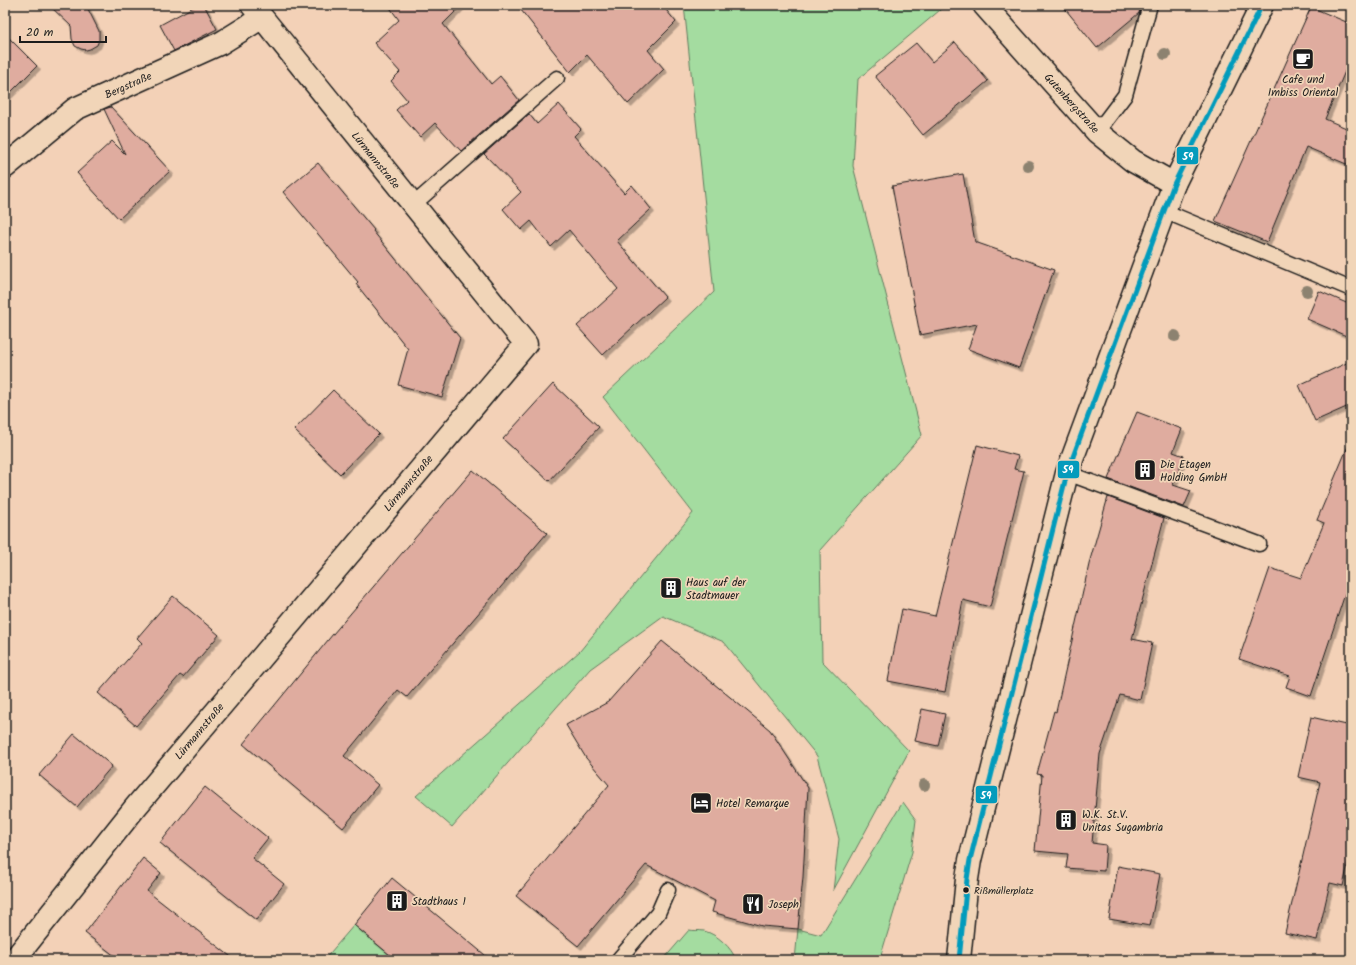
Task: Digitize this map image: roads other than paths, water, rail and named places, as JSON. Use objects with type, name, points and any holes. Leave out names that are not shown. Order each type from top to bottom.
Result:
[{"type":"street","name":"Gutenbergstraße","points":[[984,5],[1098,132],[1133,161],[1174,184]]},
{"type":"street","points":[[959,960],[970,860],[1067,473],[1174,184],[1262,5]]},
{"type":"street","name":"Bergstraße","points":[[5,167],[75,109],[221,43],[256,12]]},
{"type":"street","name":"Lürmannstraße","points":[[14,960],[134,809],[526,344],[256,12]]},
{"type":"lane","points":[[1098,132],[1125,94],[1150,5]]},
{"type":"lane","points":[[413,205],[557,78]]},
{"type":"lane","points":[[1164,211],[1351,289]]},
{"type":"lane","points":[[1067,473],[1259,544]]},
{"type":"lane","points":[[618,960],[658,913],[668,890]]},
{"type":"place","name":"Cafe und Imbiss Oriental","points":[[1303,59]]},
{"type":"place","name":"Die Etagen Holding GmbH","points":[[1145,470]]},
{"type":"place","name":"Haus auf der Stadtmauer","points":[[671,588]]},
{"type":"place","name":"Hotel Remarque","points":[[701,803]]},
{"type":"place","name":"W.K. St.V. Unitas Sugambria","points":[[1066,820]]},
{"type":"place","name":"Rißmüllerplatz","points":[[966,890]]},
{"type":"place","name":"Stadthaus 1","points":[[397,901]]},
{"type":"place","name":"Joseph","points":[[753,904]]}]
